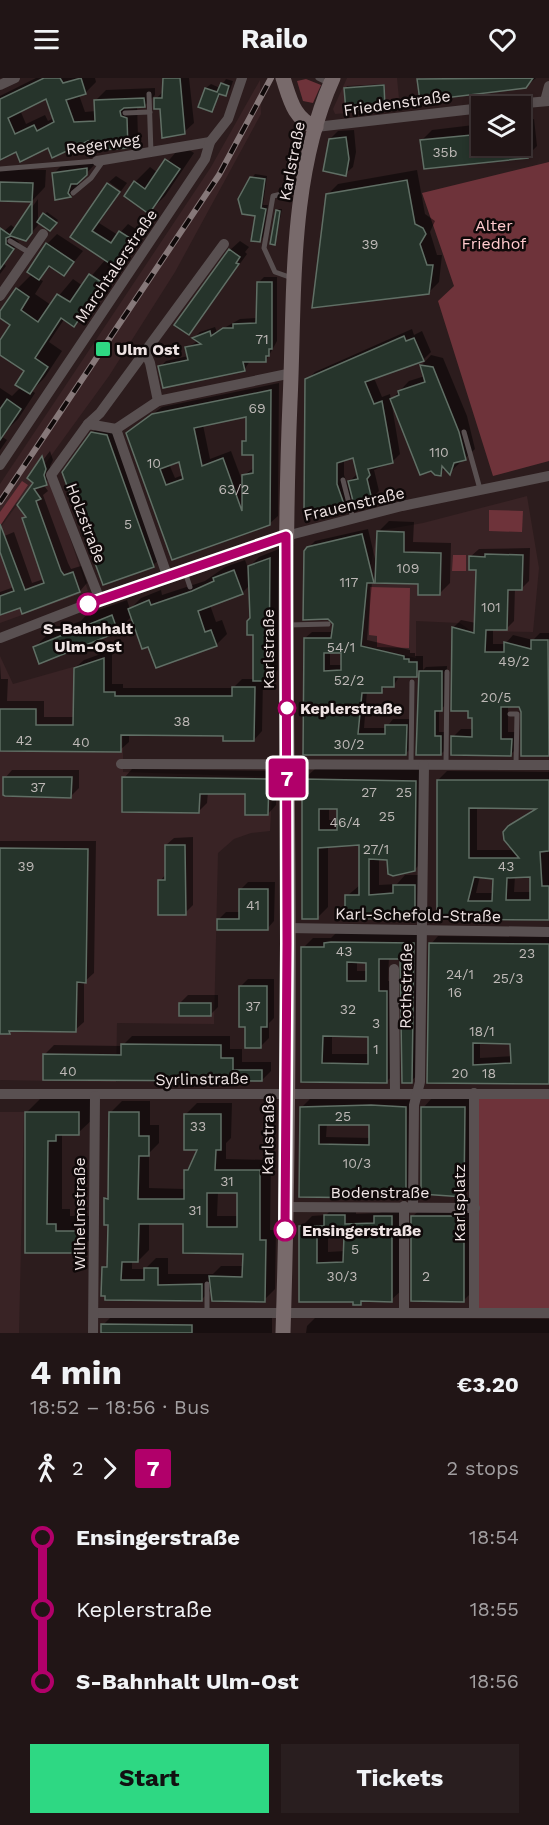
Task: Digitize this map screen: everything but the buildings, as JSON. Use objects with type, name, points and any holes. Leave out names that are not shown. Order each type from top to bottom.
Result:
[{"type":"main road","points":[[284,79],[298,117],[304,123],[316,127]]},
{"type":"main road","name":"Karlstraße","points":[[283,1333],[287,928],[286,536],[292,373],[292,278],[304,189],[327,80]]},
{"type":"street","points":[[0,85],[15,78]]},
{"type":"street","name":"Marchtalerstraße","points":[[0,465],[205,159],[210,142],[228,119],[243,78]]},
{"type":"street","points":[[531,102],[547,101],[549,86]]},
{"type":"street","name":"Friedenstraße","points":[[316,127],[471,109]]},
{"type":"street","name":"Regerweg","points":[[100,160],[210,142]]},
{"type":"street","points":[[0,296],[43,234]]},
{"type":"street","points":[[88,424],[100,413],[224,244]]},
{"type":"street","points":[[145,351],[150,363],[158,401]]},
{"type":"street","points":[[88,424],[116,429],[158,401],[292,373]]},
{"type":"street","name":"Holzstraße","points":[[88,424],[51,475],[100,600]]},
{"type":"street","points":[[116,429],[168,578]]},
{"type":"street","name":"Frauenstraße","points":[[0,638],[100,600],[286,536],[549,476]]},
{"type":"street","points":[[122,764],[549,765]]},
{"type":"street","name":"Rothstraße","points":[[404,1312],[414,1105],[418,1093],[424,765]]},
{"type":"street","name":"Karl-Schefold-Straße","points":[[287,928],[549,932]]},
{"type":"street","points":[[394,969],[395,1093]]},
{"type":"street","name":"Syrlinstraße","points":[[0,1094],[95,1096],[286,1093],[549,1094]]},
{"type":"street","name":"Karlsplatz","points":[[474,1093],[474,1313]]},
{"type":"street","name":"Wilhelmstraße","points":[[93,1333],[95,1096]]},
{"type":"street","name":"Bodenstraße","points":[[285,1207],[475,1208]]},
{"type":"street","points":[[94,1313],[549,1313]]},
{"type":"lane","points":[[149,94],[151,153]]},
{"type":"lane","points":[[125,113],[150,112]]},
{"type":"lane","points":[[73,193],[91,178],[100,160]]},
{"type":"lane","name":"Regerweg","points":[[0,169],[100,160]]},
{"type":"lane","points":[[292,278],[275,272],[264,248],[273,196],[304,189]]},
{"type":"lane","points":[[10,241],[30,253]]},
{"type":"lane","points":[[464,432],[481,491]]},
{"type":"lane","points":[[343,480],[353,519]]},
{"type":"lane","points":[[184,572],[190,587]]},
{"type":"lane","points":[[286,625],[328,624]]},
{"type":"lane","points":[[446,765],[447,672]]},
{"type":"lane","points":[[411,765],[412,682]]},
{"type":"lane","points":[[510,714],[517,714],[516,766]]},
{"type":"lane","points":[[207,1284],[207,1312]]},
{"type":"shaded area","points":[[347,78],[397,78],[400,109],[335,114],[333,109]]},
{"type":"shaded area","points":[[260,80],[261,114],[175,272],[109,376],[40,471],[46,468],[88,591],[0,623],[0,528],[27,491],[0,523],[0,484],[211,167]]},
{"type":"shaded area","points":[[527,496],[539,568],[533,632],[471,631],[460,623],[416,621],[416,658],[362,645],[368,583],[377,531],[423,523]]},
{"type":"shaded area","points":[[0,656],[13,684],[73,667],[73,692],[90,692],[123,720],[123,772],[273,777],[270,831],[251,833],[234,839],[218,853],[214,1024],[117,1023],[116,1082],[0,1080]]},
{"type":"shaded area","points":[[0,1112],[24,1112],[19,1333],[0,1333]]},
{"type":"green space","points":[[306,79],[321,85],[313,103],[303,101],[297,81]]},
{"type":"green space","name":"Alter Friedhof","points":[[549,162],[549,461],[493,476],[438,301],[454,286],[422,193]]},
{"type":"green space","points":[[22,481],[28,485],[0,526],[0,512]]},
{"type":"green space","points":[[489,510],[523,511],[522,532],[489,531]]},
{"type":"green space","points":[[453,555],[466,555],[466,571],[452,571]]},
{"type":"green space","points":[[370,587],[410,588],[409,648],[377,647],[377,636],[369,635]]},
{"type":"green space","points":[[474,1093],[549,1094],[549,1313],[474,1313]]},
{"type":"railway","points":[[0,502],[219,175],[271,78]]},
{"type":"bus line","name":"7","points":[[88,604],[286,536],[285,1230]]},
{"type":"place","name":"Ulm Ost","points":[[103,349]]},
{"type":"place","name":"S-Bahnhalt Ulm-Ost","points":[[88,604]]},
{"type":"place","name":"Keplerstraße","points":[[287,708]]},
{"type":"place","name":"Ensingerstraße","points":[[285,1230]]}]
